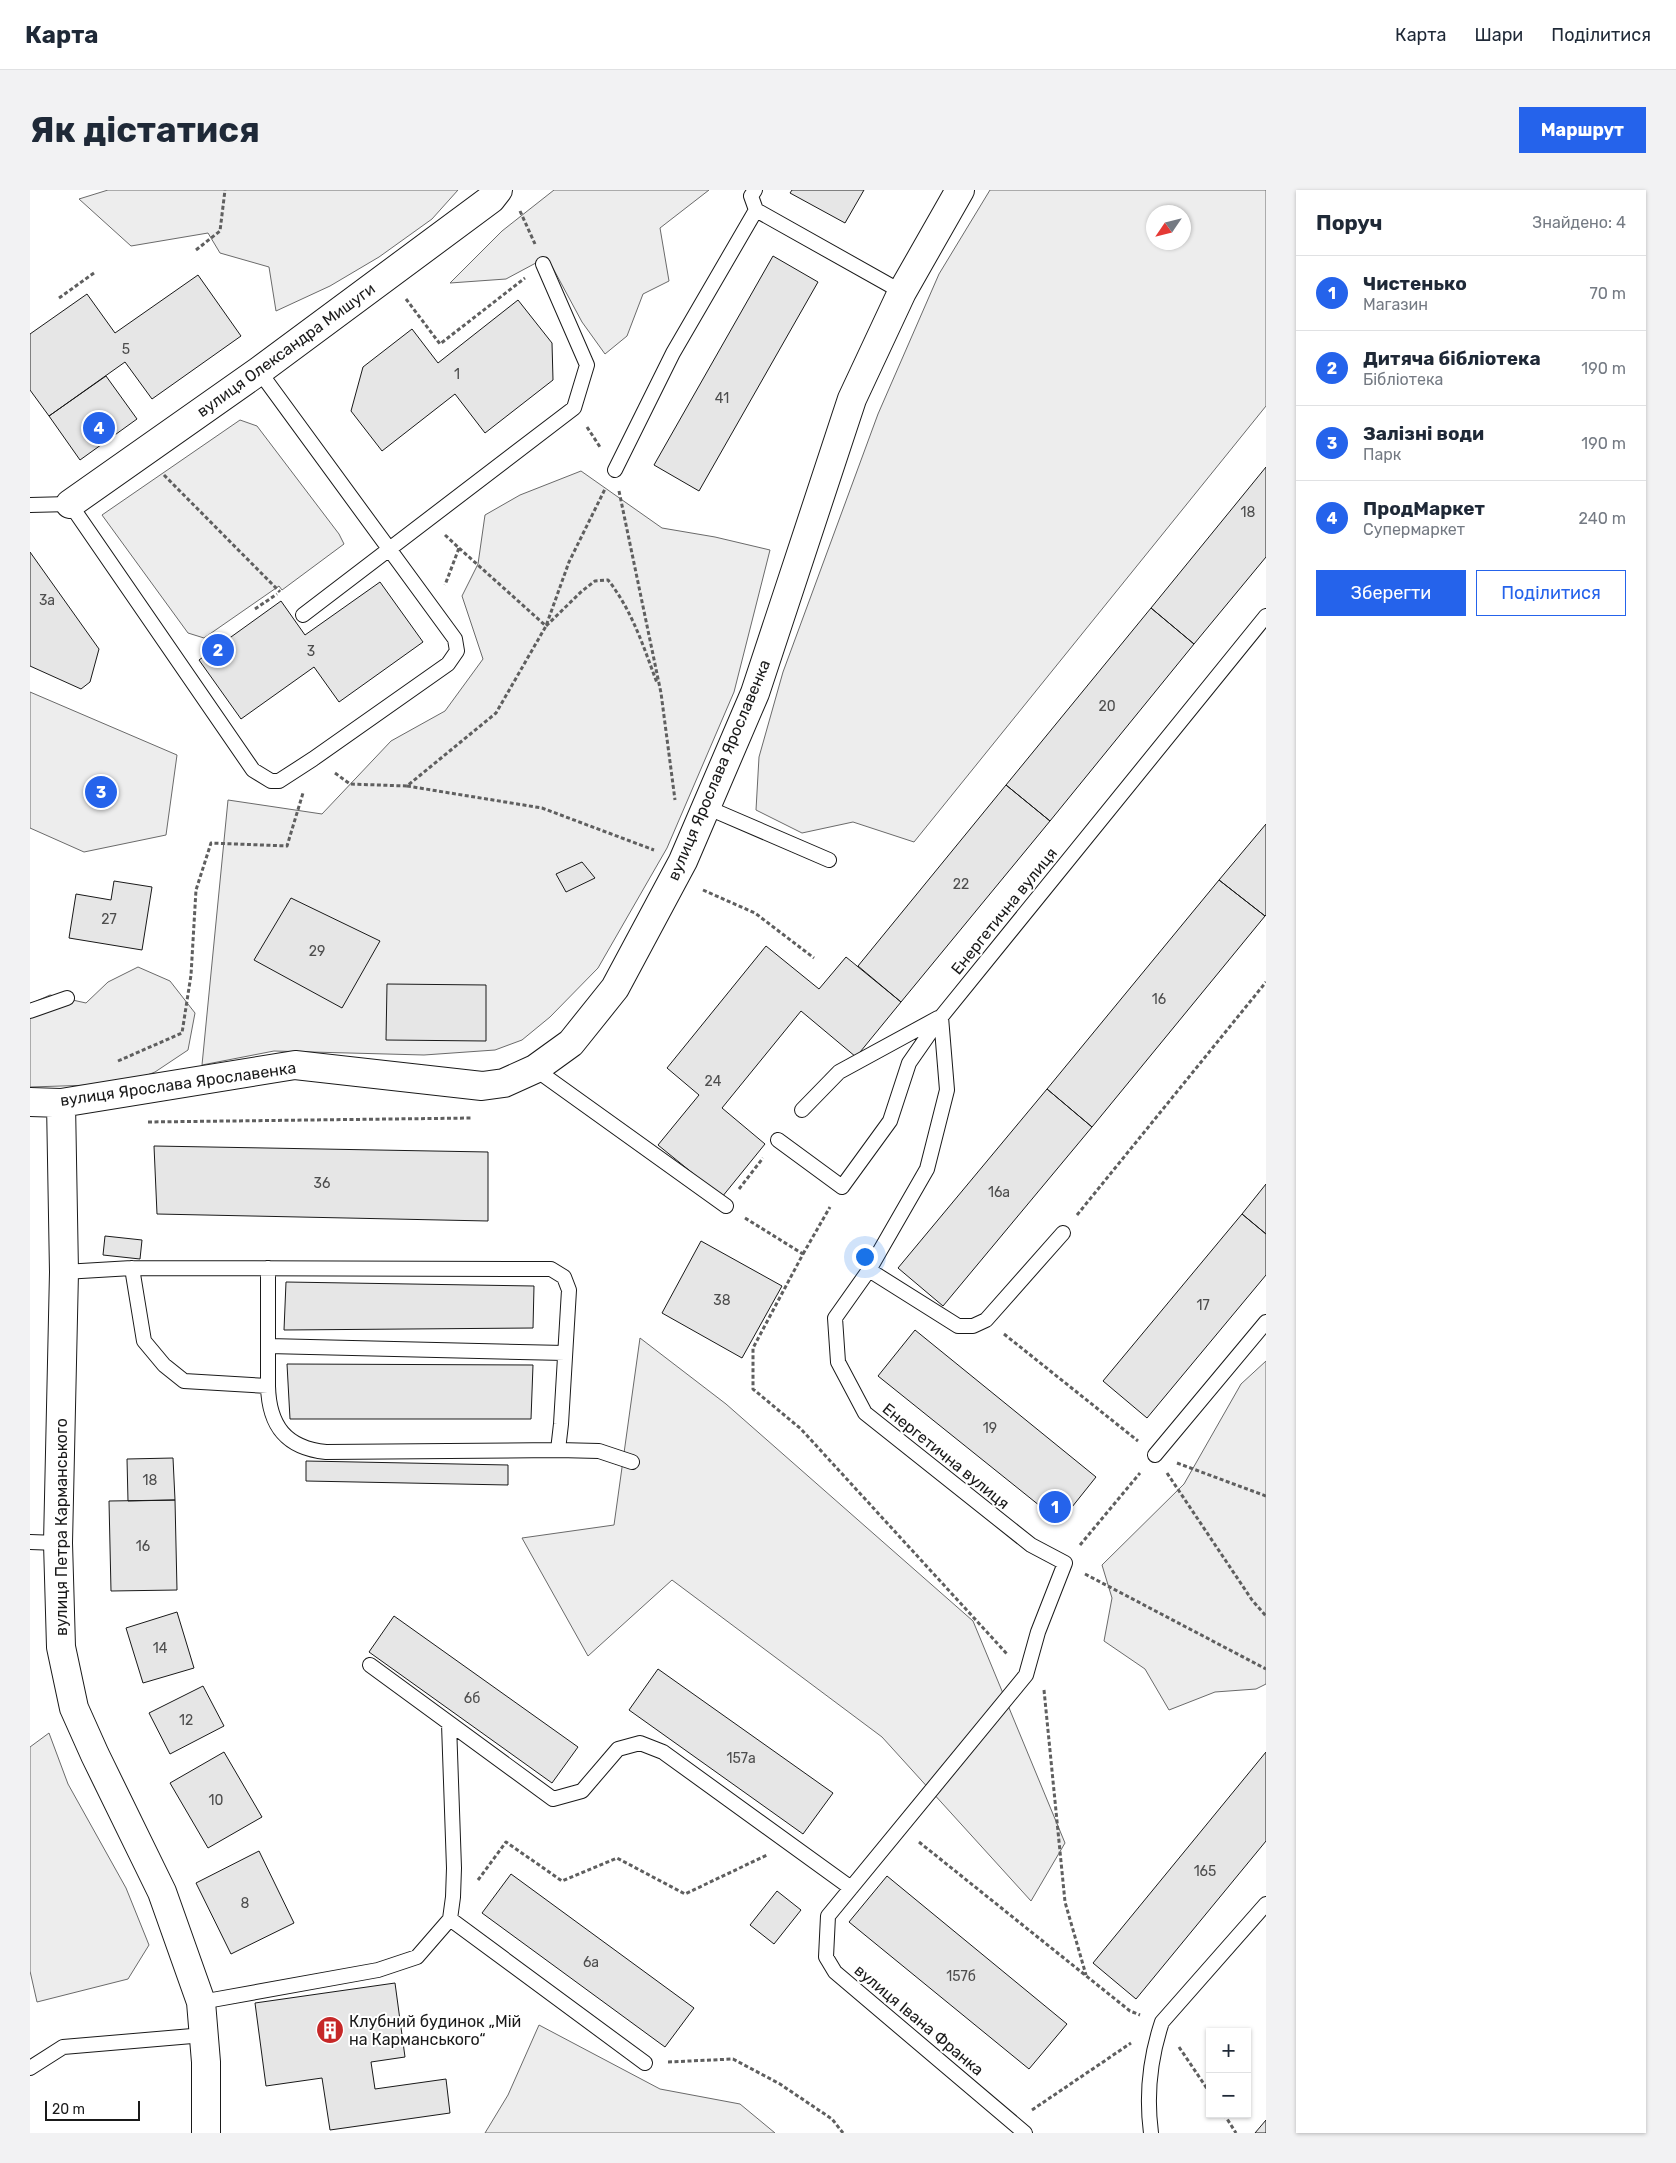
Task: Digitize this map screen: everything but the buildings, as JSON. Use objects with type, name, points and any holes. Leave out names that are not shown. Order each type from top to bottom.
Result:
[{"type":"street","name":"вулиця Олександра Мишуги","points":[[70,504],[259,370],[491,198],[498,190]]},
{"type":"street","name":"вулиця Ярослава Ярославенка","points":[[30,1102],[61,1103],[295,1065],[482,1086],[504,1083],[536,1069],[571,1043],[615,988],[679,869],[755,693],[852,398],[902,292],[960,190]]},
{"type":"street","name":"вулиця Петра Карманського","points":[[61,1103],[64,1272],[58,1543],[61,1647],[74,1708],[162,1892],[201,2002],[206,2062],[206,2133]]},
{"type":"lane","points":[[755,190],[751,196],[756,210],[902,292]]},
{"type":"lane","points":[[615,470],[674,353],[756,210]]},
{"type":"lane","points":[[303,616],[574,408],[587,365],[543,264]]},
{"type":"lane","points":[[30,506],[70,504],[254,770],[271,781],[279,781],[314,759],[448,664],[457,651],[455,639],[259,370]]},
{"type":"lane","name":"Енергетична вулиця","points":[[1065,1563],[1031,1545],[865,1412],[838,1362],[835,1318],[869,1270],[927,1169],[947,1090],[941,1017],[1266,616]]},
{"type":"lane","points":[[706,807],[829,860]]},
{"type":"lane","points":[[30,1011],[68,998]]},
{"type":"lane","points":[[802,1110],[839,1072],[941,1017]]},
{"type":"lane","points":[[778,1140],[842,1187],[890,1121],[909,1064],[941,1017]]},
{"type":"lane","points":[[536,1069],[726,1206]]},
{"type":"lane","points":[[869,1270],[958,1326],[973,1326],[986,1320],[1063,1233]]},
{"type":"lane","points":[[64,1272],[132,1268],[551,1269],[564,1277],[569,1290],[562,1424],[558,1450]]},
{"type":"lane","points":[[132,1268],[144,1342],[164,1366],[184,1381],[268,1386]]},
{"type":"lane","points":[[268,1268],[268,1386],[270,1410],[276,1424],[285,1436],[297,1445],[311,1451],[326,1452],[598,1451],[632,1462]]},
{"type":"lane","points":[[1155,1455],[1266,1322]]},
{"type":"lane","points":[[268,1346],[565,1353]]},
{"type":"lane","points":[[30,1542],[58,1543]]},
{"type":"lane","points":[[370,1665],[553,1799],[582,1791],[618,1749],[640,1743],[663,1752],[851,1888],[1026,1675],[1038,1632],[1065,1563]]},
{"type":"lane","points":[[201,2002],[378,1970],[417,1958],[450,1919],[454,1868],[449,1724]]},
{"type":"lane","name":"вулиця Івана Франка","points":[[851,1888],[828,1916],[826,1957],[835,1972],[1025,2133]]},
{"type":"lane","points":[[1150,2133],[1147,2104],[1154,2046],[1162,2022],[1266,1904]]},
{"type":"lane","points":[[450,1919],[645,2064]]},
{"type":"lane","points":[[30,2068],[63,2047],[204,2035]]},
{"type":"path","points":[[196,250],[220,231],[225,190]]},
{"type":"path","points":[[388,275],[440,344],[543,264]]},
{"type":"path","points":[[59,298],[94,273]]},
{"type":"path","points":[[574,408],[615,470],[661,693],[675,802]]},
{"type":"path","points":[[142,453],[278,593],[255,610]]},
{"type":"path","points":[[408,786],[496,713],[546,626],[569,562],[615,470]]},
{"type":"path","points":[[429,520],[546,626]]},
{"type":"path","points":[[435,612],[459,548]]},
{"type":"path","points":[[546,626],[595,581],[608,580],[619,594],[637,630],[661,693]]},
{"type":"path","points":[[182,1033],[191,975],[196,890],[211,843],[286,846],[314,759],[350,784],[408,786],[542,808],[679,869],[754,913],[814,958]]},
{"type":"path","points":[[1063,1233],[1266,982]]},
{"type":"path","points":[[141,1122],[480,1118]]},
{"type":"path","points":[[842,1187],[803,1254],[753,1348],[753,1389],[801,1429],[1026,1675]]},
{"type":"path","points":[[726,1206],[803,1254]]},
{"type":"path","points":[[986,1320],[1155,1455],[1252,1600],[1266,1616]]},
{"type":"path","points":[[1155,1455],[1065,1563],[1266,1669]]},
{"type":"path","points":[[1155,1455],[1266,1496]]},
{"type":"path","points":[[1043,1680],[1065,1902],[1086,1976]]},
{"type":"path","points":[[900,1828],[1130,2011]]},
{"type":"path","points":[[450,1919],[506,1842],[562,1882],[617,1858],[685,1894],[789,1844]]},
{"type":"path","points":[[1013,2123],[1162,2022],[1206,2088]]},
{"type":"path","points":[[645,2064],[733,2059],[780,2084],[832,2119],[843,2133]]},
{"type":"path","points":[[1227,2118],[1236,2133]]},
{"type":"shaded area","points":[[108,190],[458,190],[432,219],[379,257],[330,286],[276,311],[269,267],[220,253],[208,233],[131,246],[79,199]]},
{"type":"shaded area","points":[[554,190],[709,190],[660,228],[669,281],[643,294],[627,336],[605,354],[582,322],[547,257],[506,279],[450,283],[502,231]]},
{"type":"shaded area","points":[[990,190],[1266,190],[1266,406],[914,842],[853,822],[802,833],[756,810],[759,757],[783,672],[878,414],[939,274]]},
{"type":"shaded area","points":[[240,420],[257,426],[339,534],[344,544],[282,590],[279,586],[204,638],[188,633],[102,515]]},
{"type":"shaded area","points":[[581,471],[662,528],[715,537],[770,550],[734,692],[667,848],[598,968],[550,1017],[522,1040],[495,1050],[424,1055],[274,1051],[202,1065],[228,800],[322,814],[391,741],[445,711],[483,659],[462,596],[478,564],[485,515],[520,495]]},
{"type":"shaded area","points":[[30,692],[177,755],[166,835],[84,852],[30,828]]},
{"type":"shaded area","points":[[138,967],[170,981],[195,1013],[188,1050],[155,1072],[124,1084],[30,1087],[30,1004],[50,995],[86,1003],[108,982]]},
{"type":"shaded area","points":[[640,1338],[726,1404],[973,1621],[1065,1843],[1031,1901],[882,1737],[672,1580],[588,1656],[522,1538],[614,1525]]},
{"type":"shaded area","points":[[1266,1361],[1266,1684],[1256,1689],[1215,1692],[1169,1710],[1145,1669],[1104,1641],[1112,1598],[1102,1565],[1184,1484],[1241,1384]]},
{"type":"shaded area","points":[[49,1733],[68,1784],[126,1888],[149,1945],[128,1979],[37,2002],[30,1971],[30,1747]]},
{"type":"shaded area","points":[[539,2025],[660,2089],[740,2104],[775,2133],[485,2133],[508,2095]]},
{"type":"place","name":"ПродМаркет","points":[[99,428]]},
{"type":"place","name":"Дитяча бібліотека","points":[[218,650]]},
{"type":"place","name":"Залізні води","points":[[101,792]]},
{"type":"place","name":"Чистенько","points":[[1055,1507]]},
{"type":"place","name":"Клубний будинок „Мій на Карманського“","points":[[330,2030]]}]
